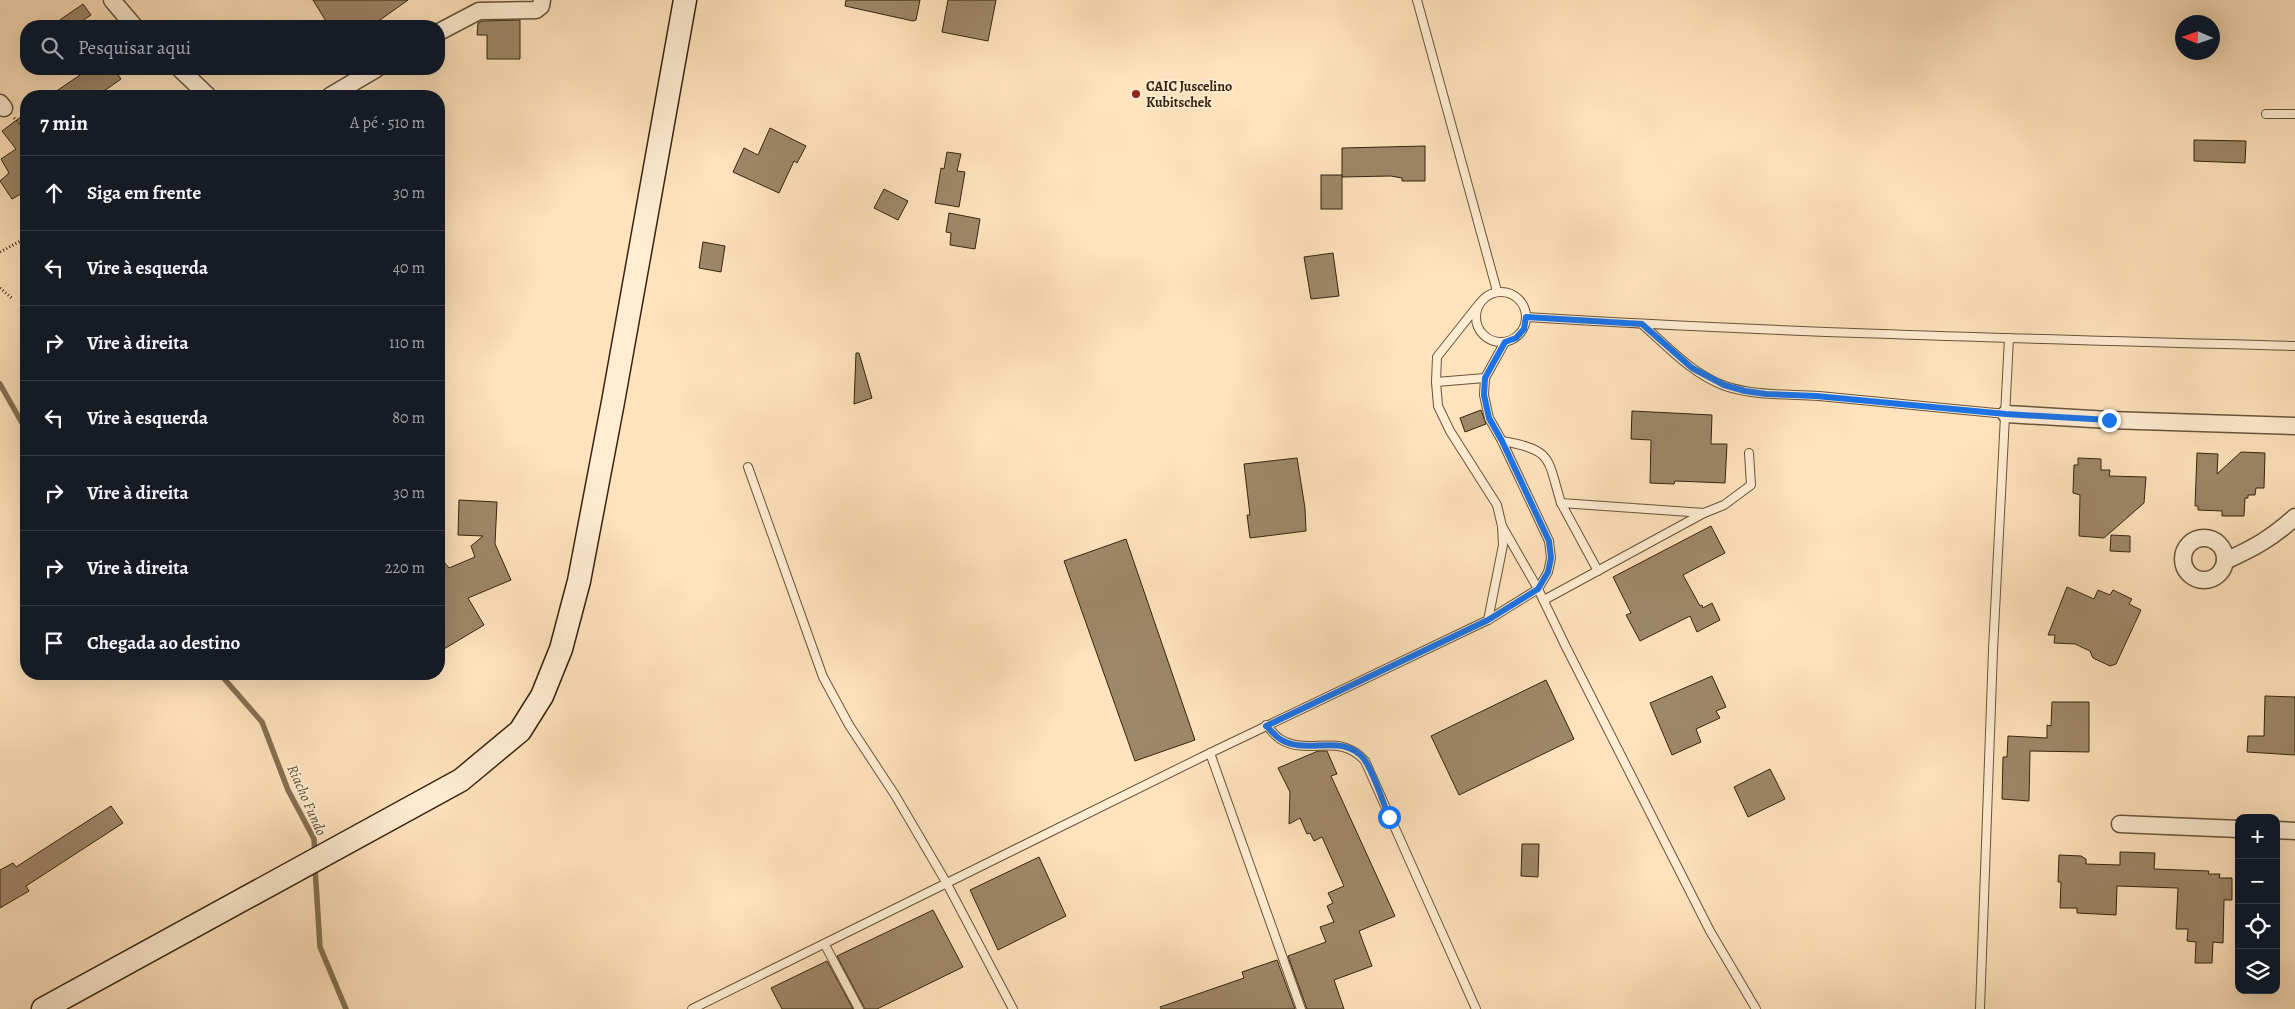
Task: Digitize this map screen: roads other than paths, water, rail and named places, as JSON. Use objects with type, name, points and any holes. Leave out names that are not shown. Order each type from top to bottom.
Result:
[{"type":"street","points":[[112,0],[129,20]]},
{"type":"street","points":[[445,29],[479,11],[536,10],[541,6],[542,0]]},
{"type":"street","points":[[43,1009],[461,780],[520,730],[542,696],[561,649],[578,581],[608,428],[685,0]]},
{"type":"street","points":[[185,75],[198,90]]},
{"type":"street","points":[[340,90],[366,75]]},
{"type":"street","points":[[2006,414],[2109,420],[2295,426]]},
{"type":"street","points":[[2225,561],[2260,546],[2295,517]]},
{"type":"street","points":[[2120,824],[2235,829]]},
{"type":"street","points":[[2280,830],[2295,831]]},
{"type":"lane","points":[[1417,0],[1497,291]]},
{"type":"lane","points":[[2266,114],[2295,114]]},
{"type":"lane","points":[[1479,304],[1476,314],[1477,326],[1484,335],[1494,342],[1505,342],[1516,338],[1524,329],[1526,317],[1524,306],[1518,297],[1508,292],[1497,291],[1487,295],[1479,304],[1451,337],[1437,357],[1436,382],[1438,406],[1450,431],[1497,505],[1502,526],[1503,545],[1488,620]]},
{"type":"lane","points":[[1526,317],[1642,324],[2009,338],[2295,346]]},
{"type":"lane","points":[[1642,324],[1692,368],[1724,385],[1745,391],[2006,414]]},
{"type":"lane","points":[[1980,1009],[1993,650],[2009,338]]},
{"type":"lane","points":[[692,1009],[825,945],[946,882],[1488,620],[1538,589],[1548,572],[1551,558],[1549,541],[1502,441],[1489,418],[1484,395],[1485,378],[1505,342]]},
{"type":"lane","points":[[1436,382],[1485,378]]},
{"type":"lane","points":[[1502,441],[1526,445],[1543,452],[1550,465],[1561,503],[1598,571]]},
{"type":"lane","points":[[1544,600],[1724,504],[1751,485],[1749,453]]},
{"type":"lane","points":[[748,467],[823,677],[849,726],[896,795],[946,882],[1013,1009]]},
{"type":"lane","points":[[1561,503],[1704,514]]},
{"type":"lane","points":[[1502,526],[1544,600],[1710,931],[1756,1009]]},
{"type":"lane","points":[[1266,726],[1279,739],[1289,743],[1304,746],[1341,745],[1358,753],[1365,761],[1476,1009]]},
{"type":"lane","points":[[1210,753],[1301,1009]]},
{"type":"lane","points":[[825,945],[859,1009]]},
{"type":"waterway","name":"Riacho Fundo","points":[[0,384],[20,419]]},
{"type":"waterway","name":"Riacho Fundo","points":[[225,680],[262,722],[288,790],[314,839],[315,855]]},
{"type":"waterway","name":"Riacho Fundo","points":[[315,867],[320,947],[346,1009]]},
{"type":"place","name":"CAIC Juscelino Kubitschek","points":[[1136,94]]}]
